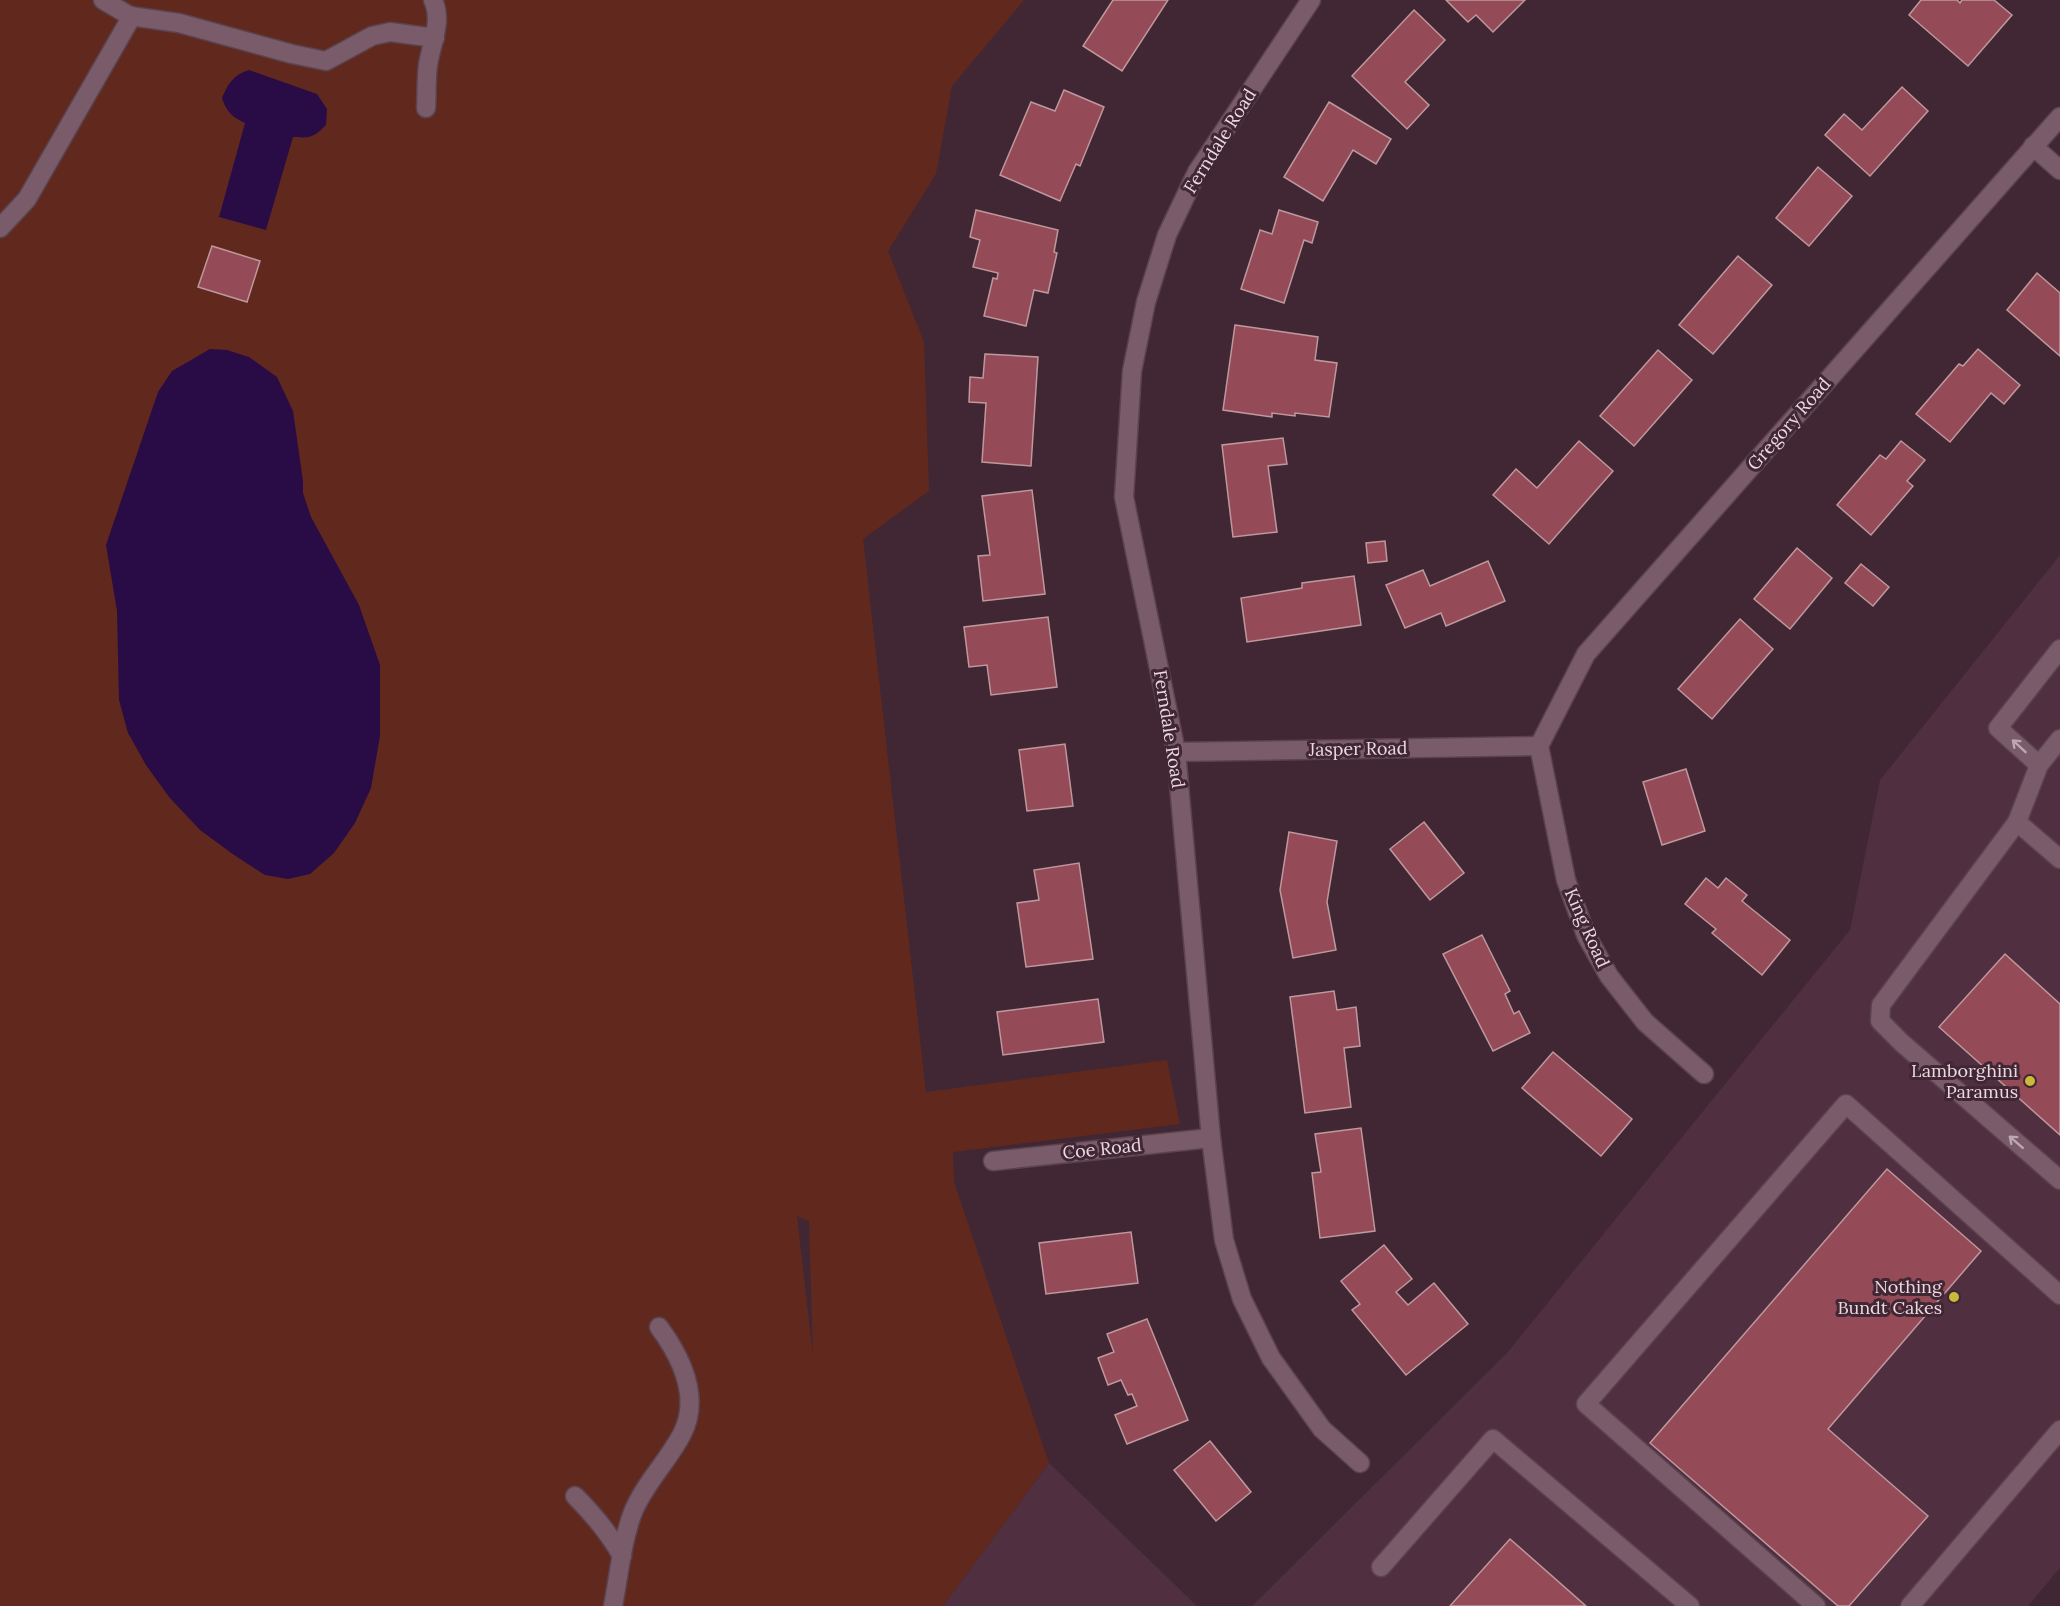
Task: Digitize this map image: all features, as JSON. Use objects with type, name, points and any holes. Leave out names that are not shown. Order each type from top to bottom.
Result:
[{"type":"street","points":[[103,0],[132,16],[179,23],[326,62],[372,36],[390,33],[435,38]]},
{"type":"street","points":[[426,108],[428,64],[435,38],[436,7],[433,0]]},
{"type":"street","name":"Ferndale Road","points":[[1311,0],[1197,172],[1167,235],[1146,302],[1132,370],[1124,497],[1176,752],[1211,1138],[1224,1240],[1242,1299],[1271,1358],[1322,1429],[1360,1463]]},
{"type":"street","points":[[0,228],[27,199],[132,16]]},
{"type":"street","name":"Gregory Road","points":[[1539,746],[1586,654],[2060,117]]},
{"type":"street","points":[[2033,146],[2060,170]]},
{"type":"street","points":[[2039,765],[1998,728],[2060,649]]},
{"type":"street","points":[[2060,739],[2039,765],[2017,822],[1881,1005],[1880,1022],[2060,1180]]},
{"type":"street","name":"Jasper Road","points":[[1176,752],[1539,746]]},
{"type":"street","name":"King Road","points":[[1539,746],[1566,880],[1586,935],[1609,976],[1645,1022],[1704,1074]]},
{"type":"street","points":[[2017,822],[2060,859]]},
{"type":"street","points":[[1816,1606],[1586,1404],[1846,1104],[2060,1295]]},
{"type":"street","name":"Coe Road","points":[[993,1161],[1211,1138]]},
{"type":"street","points":[[613,1606],[622,1556],[634,1511],[649,1482],[683,1432],[690,1412],[689,1389],[682,1365],[659,1327]]},
{"type":"street","points":[[1910,1606],[2060,1430]]},
{"type":"street","points":[[1381,1567],[1493,1439],[1690,1606]]},
{"type":"street","points":[[575,1496],[595,1515],[611,1536],[622,1556]]},
{"type":"shaded area","points":[[0,0],[1024,0],[952,86],[936,174],[888,251],[924,342],[929,491],[863,539],[926,1092],[1167,1060],[1180,1124],[953,1152],[954,1182],[1049,1463],[943,1606],[0,1606]],"holes":[[[797,1216],[809,1221],[813,1356]]]},
{"type":"shaded area","points":[[249,70],[317,94],[327,109],[326,125],[318,132],[307,137],[293,137],[266,230],[219,217],[245,123],[230,113],[222,98],[232,81]]},
{"type":"shaded area","points":[[210,349],[227,350],[249,357],[277,377],[293,411],[303,493],[311,517],[359,605],[380,665],[380,736],[371,788],[355,823],[334,853],[310,874],[288,879],[265,875],[200,830],[169,797],[146,765],[128,733],[119,700],[117,611],[106,545],[158,392],[172,371]]},
{"type":"shaded area","points":[[2060,555],[2060,1568],[2028,1606],[1252,1606],[1507,1353],[1850,930],[1880,780]]},
{"type":"shaded area","points":[[1049,1463],[1197,1606],[943,1606]]},
{"type":"building","points":[[1113,0],[1168,0],[1122,71],[1083,46]]},
{"type":"building","points":[[1446,0],[1525,0],[1493,32],[1476,15],[1468,22]]},
{"type":"building","points":[[1921,0],[1957,0],[1960,3],[1962,0],[1994,0],[2012,15],[1968,66],[1909,15]]},
{"type":"building","points":[[1414,10],[1445,40],[1405,82],[1429,105],[1407,129],[1352,76]]},
{"type":"building","points":[[1902,87],[1928,111],[1870,176],[1825,135],[1844,114],[1862,130]]},
{"type":"building","points":[[1064,90],[1104,107],[1080,166],[1076,164],[1060,201],[1000,175],[1031,102],[1055,111]]},
{"type":"building","points":[[1329,102],[1391,139],[1376,164],[1353,150],[1323,201],[1284,177]]},
{"type":"building","points":[[1818,167],[1852,196],[1809,246],[1776,218]]},
{"type":"building","points":[[976,210],[1058,230],[1054,252],[1057,253],[1048,293],[1034,290],[1026,326],[984,316],[993,278],[997,279],[998,273],[973,267],[980,240],[970,237]]},
{"type":"building","points":[[1279,210],[1318,222],[1312,243],[1304,240],[1284,303],[1241,289],[1260,230],[1272,234]]},
{"type":"building","points":[[212,246],[260,261],[247,302],[198,287]]},
{"type":"building","points":[[1738,256],[1772,285],[1713,354],[1679,325]]},
{"type":"building","points":[[2037,273],[2060,293],[2060,356],[2007,310]]},
{"type":"building","points":[[1235,325],[1318,337],[1315,360],[1337,363],[1329,417],[1272,413],[1272,417],[1223,410]]},
{"type":"building","points":[[1978,349],[2020,385],[2004,404],[1991,393],[1950,442],[1916,414],[1959,364],[1963,366]]},
{"type":"building","points":[[1658,350],[1692,380],[1634,446],[1600,416]]},
{"type":"building","points":[[985,354],[1038,357],[1031,466],[982,462],[986,403],[969,402],[970,377],[983,378]]},
{"type":"building","points":[[1283,438],[1287,464],[1268,466],[1277,532],[1233,537],[1222,445]]},
{"type":"building","points":[[1579,441],[1613,471],[1549,544],[1493,495],[1516,469],[1537,488]]},
{"type":"building","points":[[1901,441],[1925,460],[1907,481],[1913,486],[1871,535],[1837,505],[1880,455],[1886,459]]},
{"type":"building","points":[[1032,490],[1045,594],[983,601],[978,556],[990,555],[982,496]]},
{"type":"building","points":[[1385,541],[1387,561],[1368,563],[1366,543]]},
{"type":"building","points":[[1797,548],[1832,578],[1790,629],[1754,599]]},
{"type":"building","points":[[1488,561],[1505,601],[1446,626],[1441,613],[1405,628],[1386,585],[1423,570],[1430,586]]},
{"type":"building","points":[[1861,564],[1889,587],[1873,606],[1845,583]]},
{"type":"building","points":[[1354,576],[1361,625],[1247,642],[1241,598],[1302,588],[1302,583]]},
{"type":"building","points":[[1048,617],[1057,687],[991,695],[987,665],[969,667],[964,627]]},
{"type":"building","points":[[1740,619],[1773,649],[1712,719],[1678,689]]},
{"type":"building","points":[[1065,744],[1073,806],[1027,811],[1019,750]]},
{"type":"building","points":[[1686,769],[1705,831],[1662,845],[1643,782]]},
{"type":"building","points":[[1424,822],[1464,873],[1430,900],[1390,849]]},
{"type":"building","points":[[1289,832],[1337,841],[1327,902],[1336,950],[1293,958],[1280,890]]},
{"type":"building","points":[[1079,863],[1093,959],[1026,967],[1017,903],[1039,900],[1034,870]]},
{"type":"building","points":[[1706,878],[1718,888],[1726,878],[1747,895],[1742,901],[1790,940],[1762,975],[1712,933],[1716,929],[1685,904]]},
{"type":"building","points":[[1482,935],[1510,991],[1505,994],[1514,1014],[1519,1011],[1530,1033],[1493,1051],[1443,954]]},
{"type":"building","name":"Lamborghini Paramus","points":[[2005,954],[2060,1004],[2060,1135],[1939,1027]]},
{"type":"building","points":[[1334,991],[1337,1010],[1356,1007],[1360,1046],[1344,1048],[1351,1107],[1305,1113],[1290,997]]},
{"type":"building","points":[[1098,999],[1104,1042],[1003,1055],[997,1012]]},
{"type":"building","points":[[1553,1052],[1632,1119],[1601,1156],[1522,1088]]},
{"type":"building","points":[[1361,1128],[1375,1231],[1320,1238],[1312,1173],[1321,1172],[1315,1134]]},
{"type":"building","points":[[1887,1169],[1981,1251],[1828,1429],[1928,1516],[1849,1606],[1838,1606],[1650,1443]]},
{"type":"building","points":[[1131,1232],[1138,1283],[1046,1294],[1039,1243]]},
{"type":"building","points":[[1384,1245],[1412,1279],[1396,1292],[1408,1305],[1434,1283],[1468,1324],[1406,1375],[1352,1310],[1360,1304],[1341,1281]]},
{"type":"building","points":[[1147,1319],[1188,1420],[1127,1444],[1115,1415],[1137,1406],[1132,1394],[1128,1395],[1121,1380],[1108,1385],[1098,1358],[1114,1352],[1107,1334]]},
{"type":"building","points":[[1210,1441],[1251,1492],[1216,1521],[1174,1470]]},
{"type":"building","points":[[1510,1539],[1586,1606],[1450,1606]]},
{"type":"place","name":"Lamborghini Paramus","points":[[2030,1081]]},
{"type":"place","name":"Nothing Bundt Cakes","points":[[1954,1297]]}]
